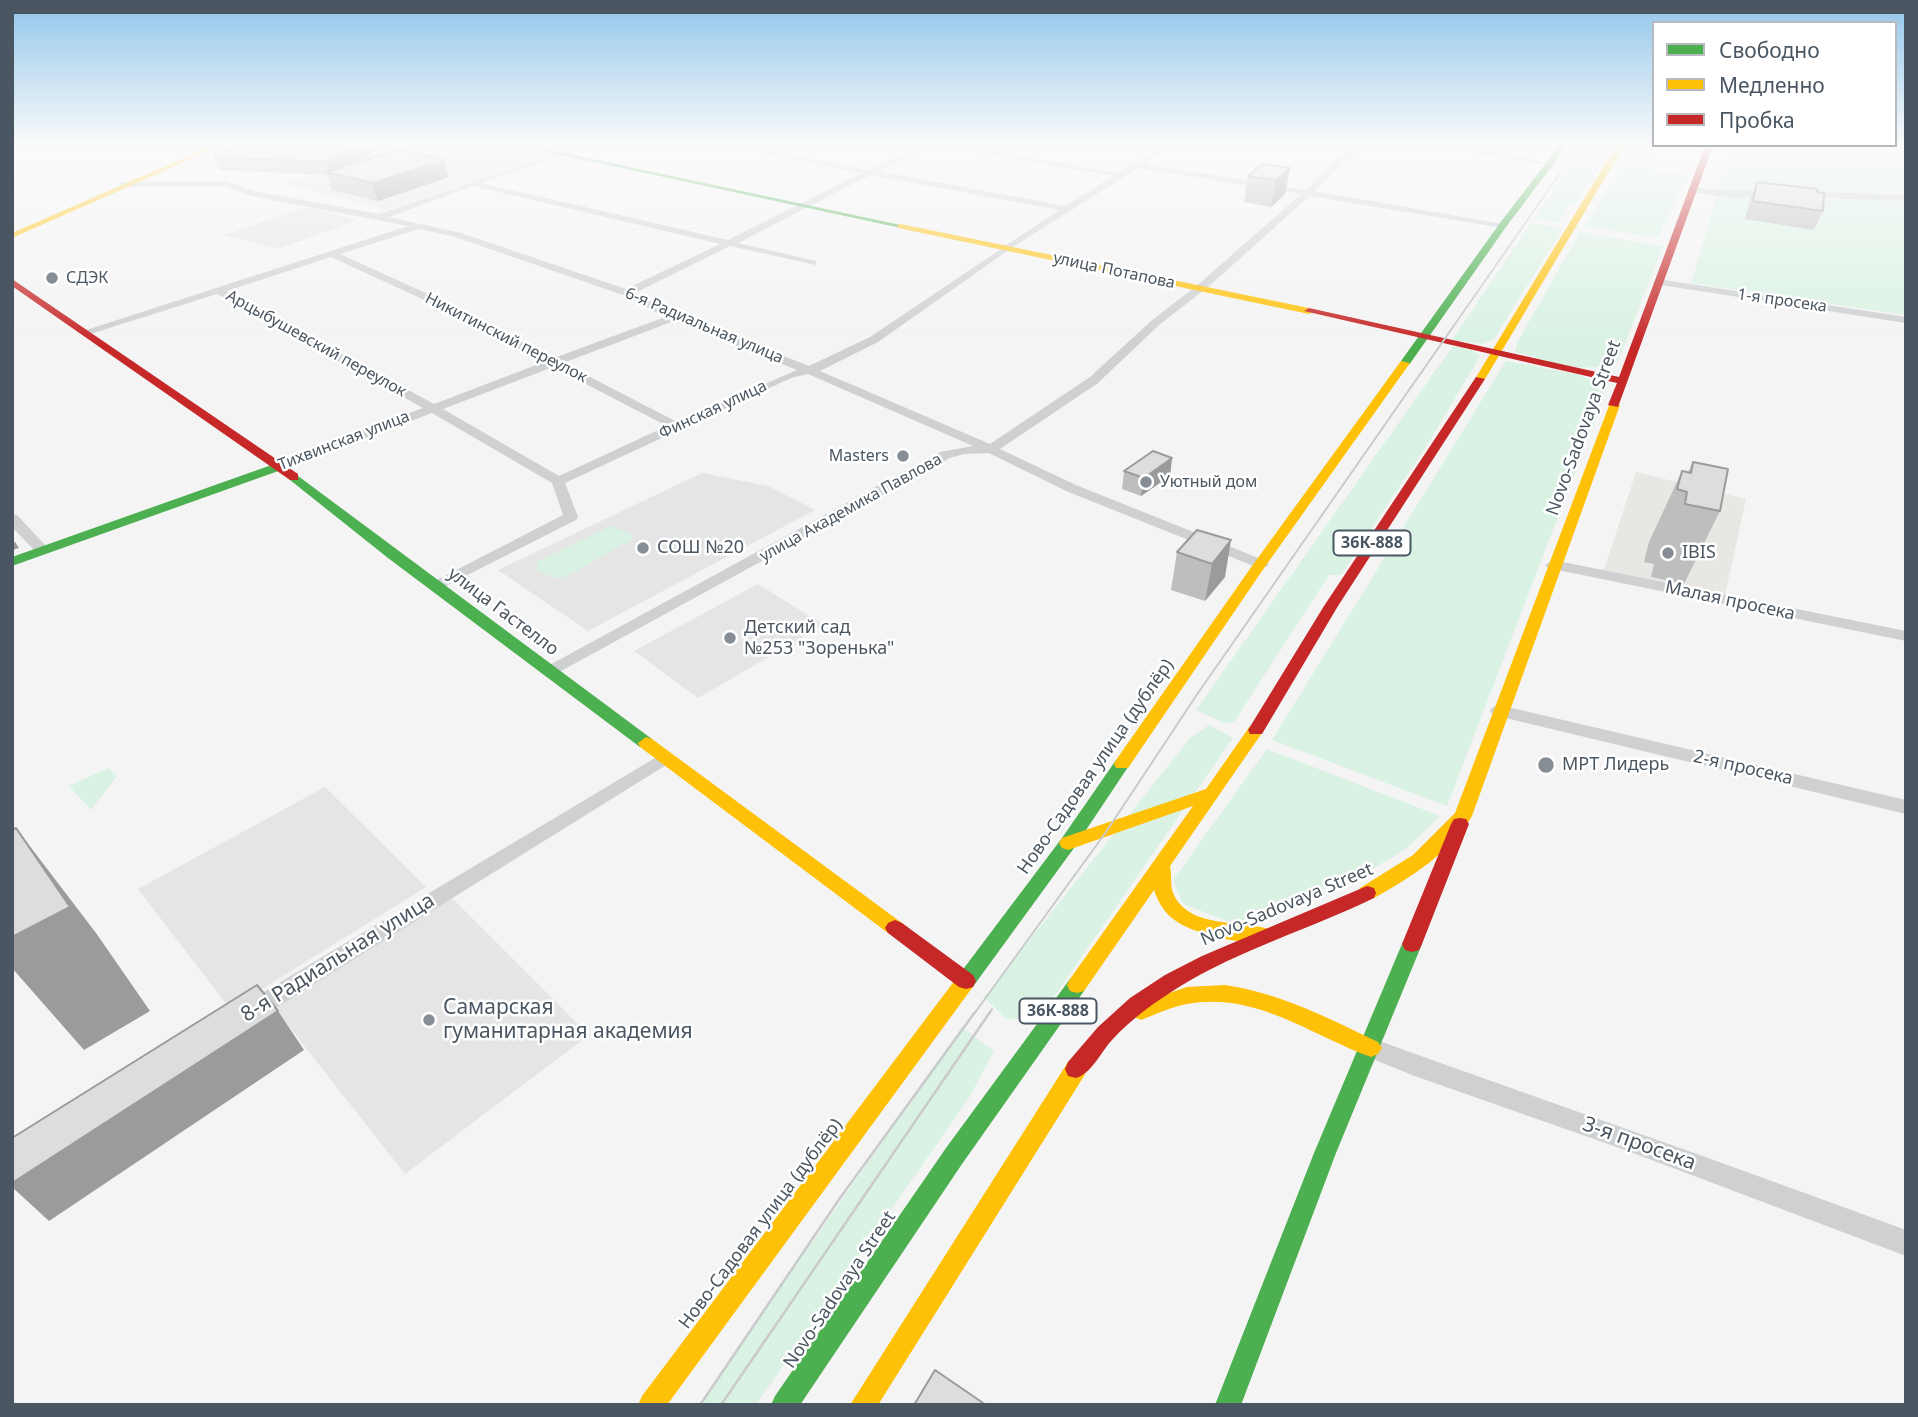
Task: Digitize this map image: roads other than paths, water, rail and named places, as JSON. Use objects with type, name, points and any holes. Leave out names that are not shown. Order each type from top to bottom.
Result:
[{"type":"main road","points":[[12,232],[56,212]]},
{"type":"main road","points":[[12,232],[60,212]]},
{"type":"main road","name":"улица Потапова","points":[[837,212],[1424,336],[1623,381]]},
{"type":"main road","name":"Ново-Садовая улица (дублёр)","points":[[652,1405],[1068,843],[1261,564],[1513,212]]},
{"type":"main road","name":"Novo-Sadovaya Street","points":[[785,1405],[954,1156],[1252,737],[1331,606],[1497,352],[1581,212]]},
{"type":"main road","name":"Novo-Sadovaya Street","points":[[863,1405],[1078,1066],[1109,1027],[1147,995],[1198,965],[1265,935],[1344,905],[1404,874],[1428,856],[1463,816],[1499,711],[1685,212]]},
{"type":"main road","name":"улица Гастелло","points":[[12,282],[280,466],[665,758],[966,981]]},
{"type":"main road","name":"Тихвинская улица","points":[[12,562],[280,466]]},
{"type":"main road","points":[[1068,843],[1209,794]]},
{"type":"main road","points":[[1228,1405],[1325,1153],[1371,1048],[1463,816]]},
{"type":"main road","points":[[1162,867],[1166,895],[1188,919],[1209,926],[1265,935]]},
{"type":"main road","points":[[1109,1027],[1181,996],[1233,992],[1256,998],[1371,1048]]},
{"type":"street","name":"6-я Радиальная улица","points":[[354,212],[481,242],[627,293],[674,317],[811,371],[991,449],[1071,488],[1261,564]]},
{"type":"street","points":[[380,217],[393,212]]},
{"type":"street","points":[[597,212],[813,263]]},
{"type":"street","points":[[627,293],[789,212]]},
{"type":"street","name":"Финская улица","points":[[558,481],[787,376],[824,367],[893,326],[1063,212]]},
{"type":"street","name":"улица Академика Павлова","points":[[552,671],[945,455],[963,450],[991,449],[1094,380],[1155,323],[1199,289],[1286,212]]},
{"type":"street","points":[[1425,212],[1503,225]]},
{"type":"street","points":[[83,333],[419,226]]},
{"type":"street","name":"Никитинский переулок","points":[[334,255],[424,296],[676,426]]},
{"type":"street","name":"1-я просека","points":[[1658,282],[1906,320]]},
{"type":"street","name":"Арцыбушевский переулок","points":[[220,291],[432,407],[558,481]]},
{"type":"street","name":"Тихвинская улица","points":[[280,466],[674,317]]},
{"type":"street","points":[[436,586],[571,517],[558,481]]},
{"type":"street","points":[[12,518],[42,550]]},
{"type":"street","name":"Малая просека","points":[[1553,565],[1906,636]]},
{"type":"street","name":"2-я просека","points":[[1499,711],[1906,807]]},
{"type":"street","name":"8-я Радиальная улица","points":[[227,1027],[665,758]]},
{"type":"street","name":"3-я просека","points":[[1371,1048],[1412,1065],[1628,1139],[1906,1243]]},
{"type":"tram line","points":[[974,1014],[1106,832],[1198,693],[1533,212]]},
{"type":"tram line","points":[[989,1014],[992,1009]]},
{"type":"tram line","points":[[700,1405],[840,1198],[975,1012]]},
{"type":"tram line","points":[[721,1405],[990,1012]]},
{"type":"place","name":"СДЭК","points":[[52,278]]},
{"type":"place","name":"Masters","points":[[903,456]]},
{"type":"place","name":"Уютный дом","points":[[1146,482]]},
{"type":"place","name":"СОШ №20","points":[[643,548]]},
{"type":"place","name":"IBIS","points":[[1668,553]]},
{"type":"place","name":"Детский сад №253 \"Зоренька\"","points":[[730,638]]},
{"type":"place","name":"МРТ Лидерь","points":[[1546,765]]},
{"type":"place","name":"Самарская гуманитарная академия","points":[[429,1020]]}]
